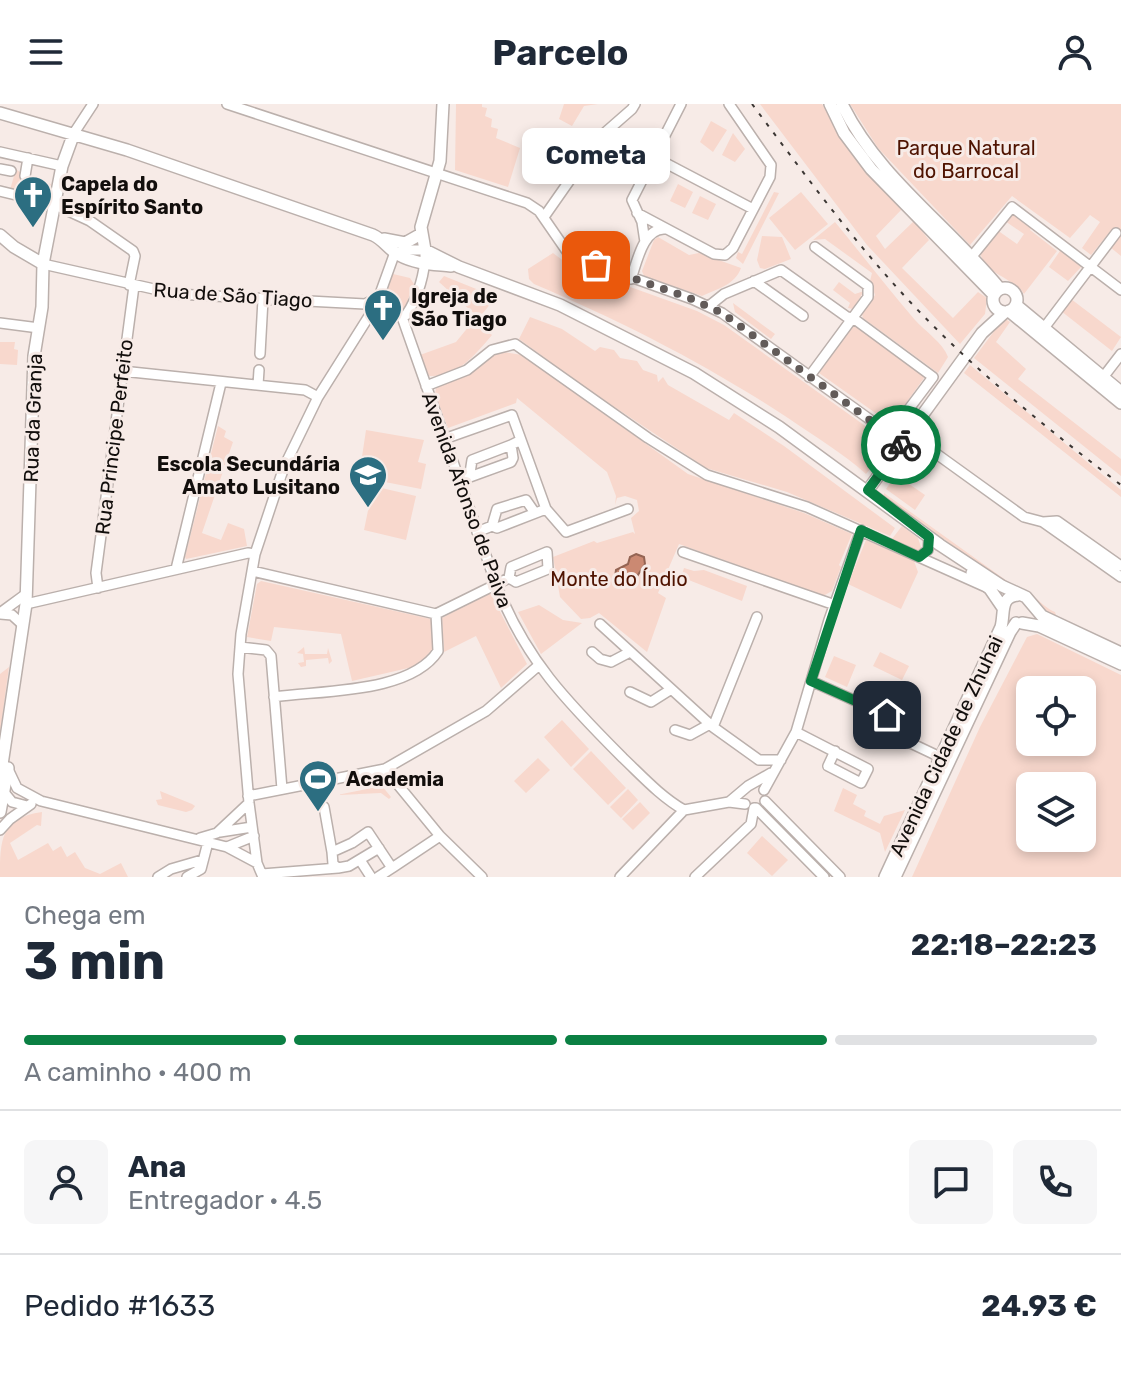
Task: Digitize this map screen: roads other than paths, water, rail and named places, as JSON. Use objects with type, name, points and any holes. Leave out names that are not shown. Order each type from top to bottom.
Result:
[{"type":"main road","points":[[0,113],[74,133],[401,244],[416,239],[421,230],[440,161],[443,104]]},
{"type":"main road","points":[[830,104],[844,133],[871,169],[967,261]]},
{"type":"main road","points":[[842,104],[853,127],[879,163],[996,296],[998,310],[1010,309],[1100,381],[1121,403]]},
{"type":"main road","name":"Rua da Granja","points":[[0,812],[7,733],[26,602],[34,356],[42,307],[43,264],[53,204],[74,133]]},
{"type":"main road","points":[[421,230],[425,250],[459,267],[573,311],[694,373],[759,413],[940,545],[1018,595],[1026,597],[1042,616],[1121,653]]},
{"type":"main road","points":[[379,238],[393,253],[425,264],[459,267]]},
{"type":"main road","points":[[2,239],[43,264]]},
{"type":"main road","points":[[868,490],[982,333],[1010,309],[1016,297],[1012,290],[996,296],[982,333]]},
{"type":"main road","points":[[1100,381],[1121,392]]},
{"type":"main road","points":[[940,545],[990,589],[1008,620],[1039,626],[1121,664]]},
{"type":"main road","points":[[1003,611],[1008,598],[1018,595]]},
{"type":"main road","points":[[1019,623],[1030,615],[1031,604]]},
{"type":"main road","name":"Avenida Cidade de Zhuhai","points":[[885,877],[1001,627],[1003,611]]},
{"type":"main road","name":"Avenida Cidade de Zhuhai","points":[[895,877],[1010,632],[1019,623]]},
{"type":"main road","name":"Rua da Granja","points":[[4,773],[24,646],[23,625]]},
{"type":"street","points":[[74,133],[93,104]]},
{"type":"street","points":[[544,217],[600,137],[635,104]]},
{"type":"street","points":[[645,242],[643,227],[632,200],[681,104]]},
{"type":"street","points":[[637,213],[714,254],[725,255],[733,248],[770,177],[771,165],[729,104]]},
{"type":"street","points":[[231,105],[527,203],[544,217],[568,253],[709,306],[890,434],[908,436],[1024,517],[1043,522],[1057,521],[1121,566]]},
{"type":"street","points":[[0,152],[62,166]]},
{"type":"street","points":[[654,157],[753,209]]},
{"type":"street","points":[[25,176],[28,158]]},
{"type":"street","points":[[0,191],[53,204]]},
{"type":"street","name":"Rua Principe Perfeito","points":[[53,204],[90,221],[133,251],[135,256],[96,573],[98,588]]},
{"type":"street","points":[[967,261],[1012,207],[1121,290]]},
{"type":"street","points":[[631,279],[645,242],[657,229],[667,229]]},
{"type":"street","points":[[1041,333],[1116,233]]},
{"type":"street","points":[[809,377],[868,297],[868,286],[815,247]]},
{"type":"street","points":[[376,302],[385,313],[406,315],[425,264],[425,250],[393,253],[376,302],[318,397],[284,467],[255,554],[240,647],[239,698],[248,799],[257,863],[263,876],[338,868],[360,860],[379,848]]},
{"type":"street","name":"Rua de São Tiago","points":[[43,264],[176,294],[365,304],[376,302]]},
{"type":"street","points":[[709,306],[724,294],[781,270],[847,317],[853,318],[933,377],[890,434]]},
{"type":"street","points":[[754,281],[803,316]]},
{"type":"street","points":[[260,354],[263,299]]},
{"type":"street","name":"Avenida Afonso de Paiva","points":[[402,317],[444,439],[463,480],[477,532],[507,614],[538,666],[561,695],[665,797],[684,810]]},
{"type":"street","points":[[0,323],[39,328]]},
{"type":"street","points":[[426,386],[467,370],[492,350],[513,344],[707,475],[807,507],[990,589]]},
{"type":"street","points":[[1100,381],[1121,354]]},
{"type":"street","points":[[258,385],[259,370]]},
{"type":"street","points":[[122,371],[305,390],[318,397]]},
{"type":"street","points":[[176,569],[221,383]]},
{"type":"street","points":[[444,439],[512,415],[540,511]]},
{"type":"street","points":[[463,480],[472,460],[521,440]]},
{"type":"street","points":[[463,480],[511,462],[511,445]]},
{"type":"street","points":[[492,526],[497,509],[517,501],[526,500],[566,532],[628,509]]},
{"type":"street","points":[[477,532],[492,526],[497,528],[540,511]]},
{"type":"street","points":[[1043,522],[1121,577]]},
{"type":"street","points":[[749,825],[751,806],[796,732],[861,530]]},
{"type":"street","points":[[923,560],[929,537]]},
{"type":"street","points":[[683,552],[835,605]]},
{"type":"street","points":[[0,613],[26,602],[248,553],[255,554]]},
{"type":"street","points":[[252,571],[436,614],[509,578]]},
{"type":"street","points":[[12,615],[26,602]]},
{"type":"street","points":[[0,613],[12,615],[23,625]]},
{"type":"street","points":[[274,697],[358,688],[423,668],[438,651],[436,614]]},
{"type":"street","points":[[675,730],[690,735],[711,726],[757,617]]},
{"type":"street","points":[[600,624],[711,726],[759,760],[764,773],[762,788],[840,877]]},
{"type":"street","points":[[240,647],[266,650],[271,656],[282,789]]},
{"type":"street","points":[[592,652],[600,659],[611,662],[630,652]]},
{"type":"street","points":[[204,840],[217,833],[248,799],[282,789],[385,769],[486,711],[538,666]]},
{"type":"street","points":[[811,681],[887,715],[881,729],[940,757]]},
{"type":"street","points":[[630,692],[651,702],[670,690]]},
{"type":"street","points":[[796,732],[835,751]]},
{"type":"street","points":[[7,733],[9,744],[2,795],[27,806]]},
{"type":"street","points":[[759,760],[781,760]]},
{"type":"street","points":[[385,769],[440,836],[482,877]]},
{"type":"street","points":[[4,773],[21,790],[41,801],[204,840],[227,847],[257,863]]},
{"type":"street","points":[[729,802],[744,791],[762,788]]},
{"type":"street","points":[[2,795],[21,790]]},
{"type":"street","points":[[744,791],[751,806],[824,877]]},
{"type":"street","points":[[0,830],[27,806],[41,801]]},
{"type":"street","points":[[620,877],[684,810],[729,802],[751,806]]},
{"type":"street","points":[[324,807],[333,864],[338,868]]},
{"type":"street","points":[[695,877],[749,825],[768,821]]},
{"type":"street","points":[[217,833],[253,832]]},
{"type":"street","points":[[227,847],[253,832]]},
{"type":"street","points":[[332,852],[368,832],[392,868]]},
{"type":"street","points":[[378,877],[440,836]]},
{"type":"street","points":[[187,877],[201,869],[204,840]]},
{"type":"street","points":[[158,877],[171,869],[202,860]]},
{"type":"street","points":[[360,860],[371,877]]},
{"type":"railway","points":[[752,104],[855,239],[918,310],[1002,389],[1121,485]]},
{"type":"place","name":"Capela do Espírito Santo","points":[[33,229]]},
{"type":"place","name":"Cometa","points":[[596,265]]},
{"type":"place","name":"Igreja de São Tiago","points":[[383,342]]},
{"type":"place","name":"Escola Secundária Amato Lusitano","points":[[368,509]]},
{"type":"place","name":"Academia","points":[[318,813]]},
{"type":"park label","name":"Parque Natural do Barrocal","points":[[966,160]]},
{"type":"park label","name":"Monte do Índio","points":[[619,579]]}]
